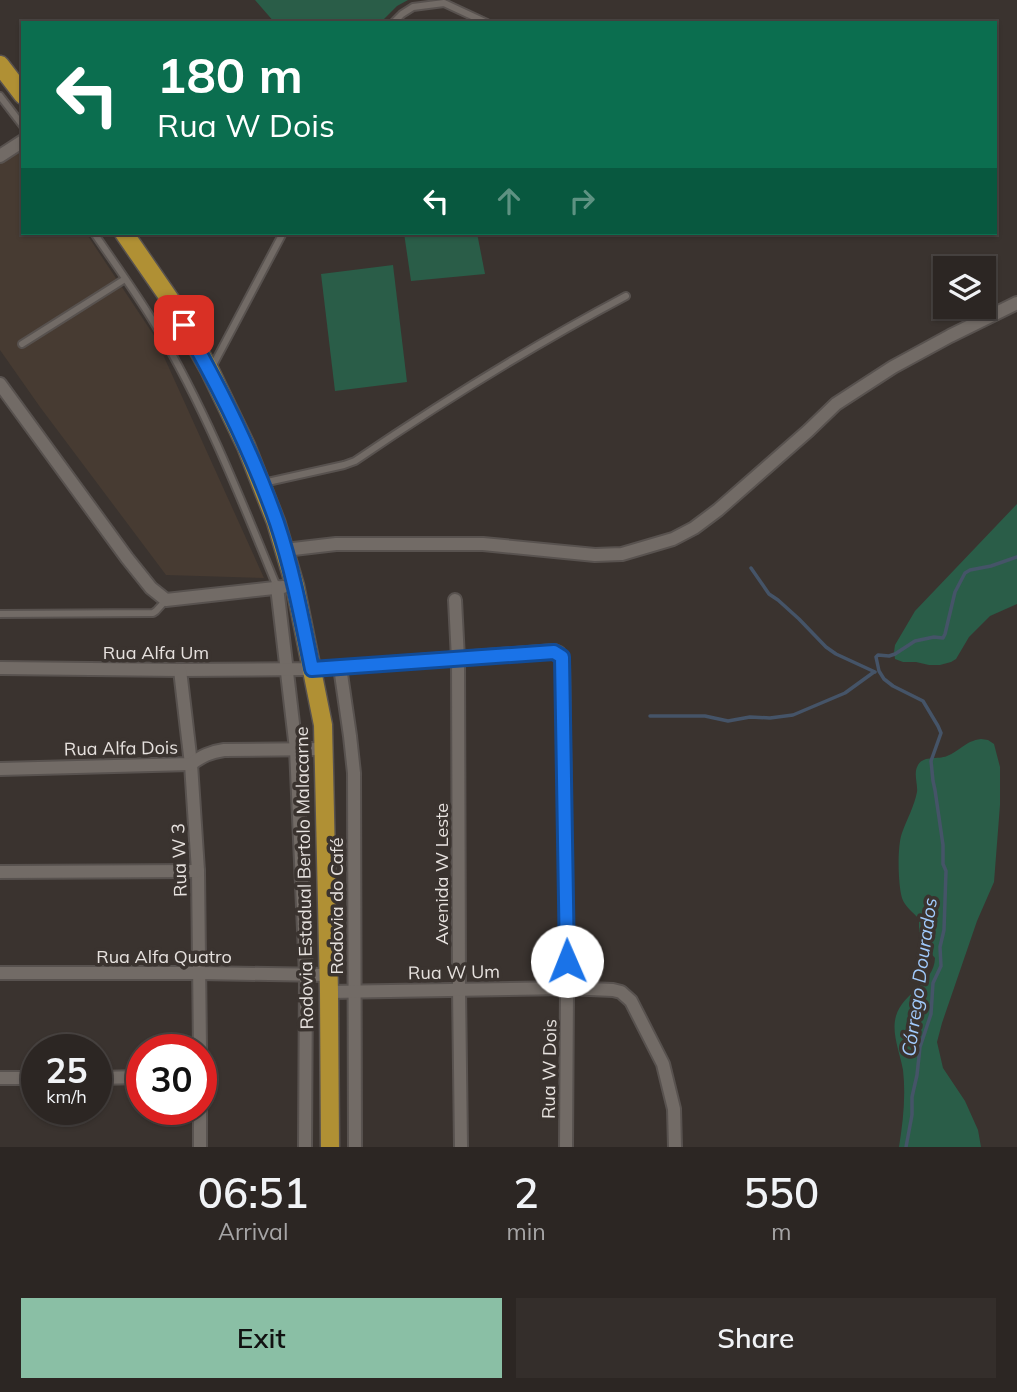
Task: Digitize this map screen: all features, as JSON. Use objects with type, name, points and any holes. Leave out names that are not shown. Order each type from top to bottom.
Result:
[{"type":"main road","points":[[0,65],[21,92]]},
{"type":"main road","name":"Rodovia Estadual Bertolo Malacarne","points":[[125,235],[171,301],[210,371],[246,446],[285,550],[286,587],[312,669],[323,725],[324,749],[330,1147]]},
{"type":"street","points":[[0,156],[21,142]]},
{"type":"street","points":[[285,550],[336,544],[483,544],[596,555],[622,554],[673,539],[694,528],[718,510],[808,432],[836,404],[893,367],[1017,303]]},
{"type":"street","points":[[0,384],[127,558],[151,588],[166,600],[286,587],[286,669],[296,749],[306,975],[305,1147]]},
{"type":"street","name":"Avenida W Leste","points":[[455,600],[458,659],[461,1147]]},
{"type":"street","name":"Rua W Dois","points":[[312,669],[554,652],[562,657],[567,988],[566,1147]]},
{"type":"street","name":"Rodovia do Café","points":[[340,667],[354,773],[355,1147]]},
{"type":"street","name":"Rua Alfa Um","points":[[0,668],[312,669]]},
{"type":"street","name":"Rua W 3","points":[[180,670],[191,764],[198,871],[200,1034]]},
{"type":"street","name":"Rua Alfa Dois","points":[[0,769],[191,764],[212,752],[324,749]]},
{"type":"street","points":[[0,872],[198,871]]},
{"type":"street","name":"Rua Alfa Quatro","points":[[0,973],[306,975],[328,983]]},
{"type":"street","name":"Rua W Um","points":[[328,983],[353,991],[567,988],[621,992],[631,1001],[663,1064],[674,1109],[675,1147]]},
{"type":"street","points":[[0,1078],[21,1078]]},
{"type":"street","points":[[200,1125],[200,1147]]},
{"type":"lane","points":[[395,21],[413,7],[444,3],[483,21]]},
{"type":"lane","points":[[0,96],[21,123]]},
{"type":"lane","points":[[95,235],[156,327],[194,397],[239,495],[286,587]]},
{"type":"lane","points":[[210,371],[282,235]]},
{"type":"lane","points":[[22,344],[125,279]]},
{"type":"lane","points":[[261,484],[344,466],[355,461],[458,392],[626,296]]},
{"type":"lane","points":[[0,614],[153,613],[166,600]]},
{"type":"shaded area","points":[[21,150],[21,235],[87,235],[155,337],[264,578],[166,575],[0,350],[0,164]]},
{"type":"green space","points":[[255,0],[408,0],[397,6],[382,21],[273,21]]},
{"type":"green space","points":[[404,235],[477,235],[485,274],[411,281]]},
{"type":"green space","points":[[393,265],[407,382],[335,391],[321,274]]},
{"type":"green space","points":[[1017,504],[1017,604],[990,616],[969,637],[956,659],[951,662],[929,665],[895,659],[895,645],[915,611]]},
{"type":"green space","points":[[981,739],[994,744],[1000,767],[994,882],[977,921],[937,1042],[943,1068],[965,1101],[978,1130],[981,1147],[899,1147],[904,1089],[903,1070],[895,1036],[896,1016],[905,1000],[929,975],[935,958],[919,940],[919,919],[902,898],[900,839],[916,797],[918,765],[927,759],[952,754]]},
{"type":"waterway","name":"Córrego Dourados","points":[[906,1147],[920,1047],[931,1014],[933,983],[941,966],[946,871],[931,761],[941,733],[923,701],[884,679],[876,657],[895,654],[915,641],[943,638],[955,592],[965,573],[1017,557]]},
{"type":"waterway","points":[[751,568],[769,594],[799,619],[826,647],[875,672]]},
{"type":"waterway","points":[[650,716],[705,716],[728,721],[793,715],[845,693],[874,672]]},
{"type":"route","points":[[184,325],[210,371],[246,446],[276,522],[295,586],[312,669],[554,652],[562,657],[567,961]]}]
